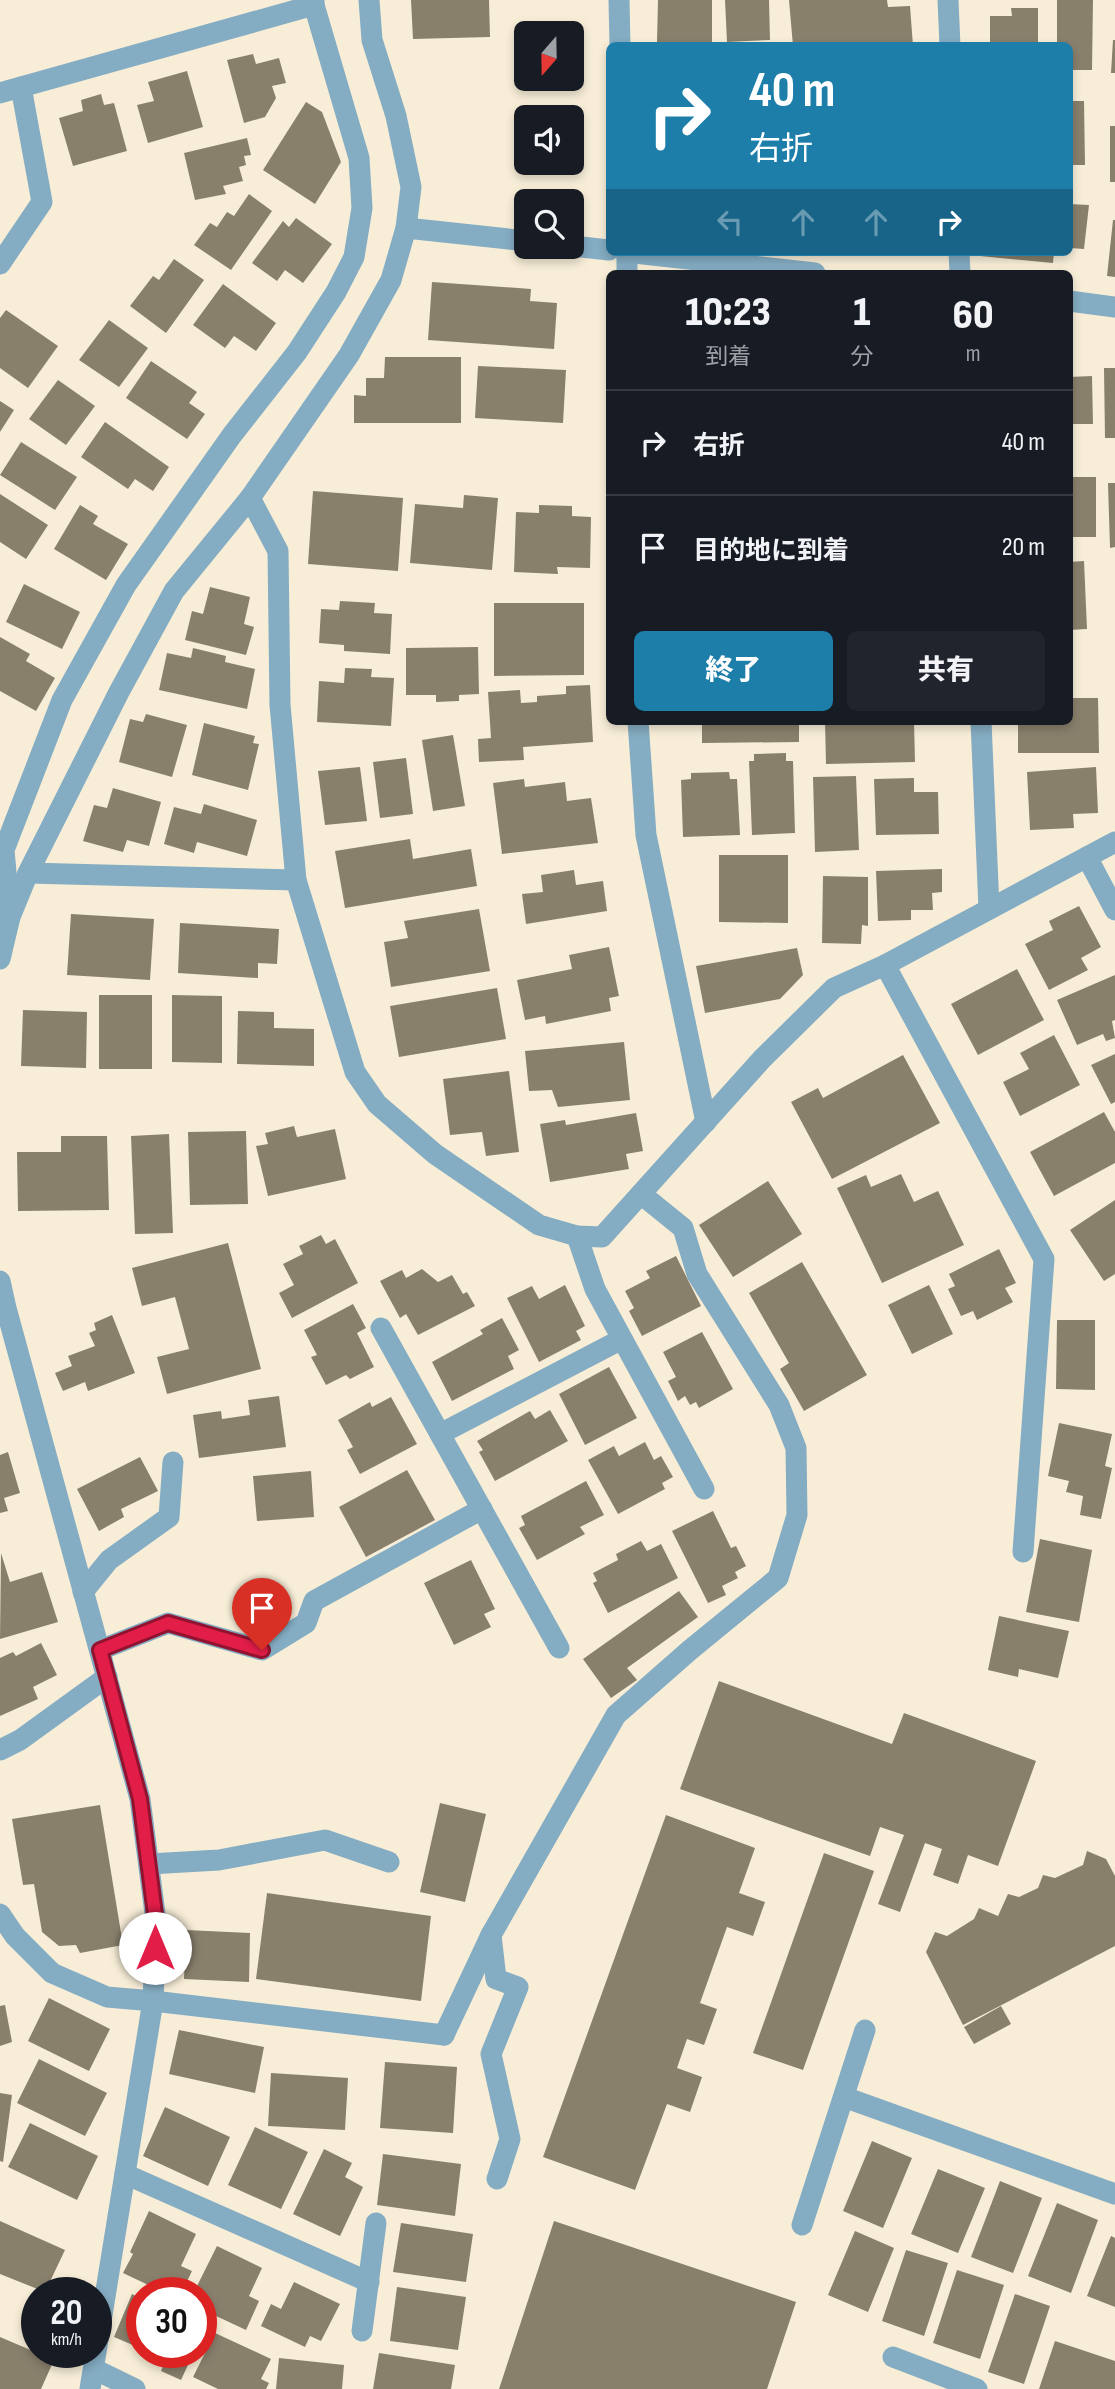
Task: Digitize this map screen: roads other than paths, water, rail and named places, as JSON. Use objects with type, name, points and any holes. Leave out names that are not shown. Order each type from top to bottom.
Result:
[{"type":"street","points":[[0,959],[10,917],[28,873],[119,692],[174,591],[250,498],[349,355],[391,281],[405,228],[411,187],[396,116],[372,40],[369,0]]},
{"type":"street","points":[[619,0],[620,42]]},
{"type":"street","points":[[948,0],[950,42]]},
{"type":"street","points":[[0,93],[314,2],[359,159],[362,208],[354,257],[336,292],[297,352],[233,435],[126,585],[62,700],[4,850],[10,917]]},
{"type":"street","points":[[0,264],[42,202],[21,87]]},
{"type":"street","points":[[405,228],[514,240]]},
{"type":"street","points":[[584,247],[606,250]]},
{"type":"street","points":[[662,256],[788,270]]},
{"type":"street","points":[[1073,301],[1115,306]]},
{"type":"street","points":[[250,498],[278,551],[280,705],[296,880],[355,1072],[377,1104],[435,1153],[539,1225],[577,1236],[602,1237],[762,1059],[834,988],[885,965],[1115,842]]},
{"type":"street","points":[[638,725],[646,835],[706,1122]]},
{"type":"street","points":[[981,725],[989,909]]},
{"type":"street","points":[[1087,858],[1115,910]]},
{"type":"street","points":[[28,873],[296,880]]},
{"type":"street","points":[[885,965],[1044,1259],[1023,1552]]},
{"type":"street","points":[[0,1914],[15,1936],[52,1973],[107,1997],[444,2035],[491,1935],[616,1715],[778,1578],[797,1515],[796,1448],[779,1405],[697,1274],[682,1228],[641,1194]]},
{"type":"street","points":[[577,1236],[595,1289],[704,1489]]},
{"type":"street","points":[[0,1281],[140,1799],[149,1864],[156,1922],[153,2001],[92,2379],[135,2389]]},
{"type":"street","points":[[382,1328],[559,1648]]},
{"type":"street","points":[[440,1434],[622,1339]]},
{"type":"street","points":[[83,1592],[108,1560],[169,1517],[173,1462]]},
{"type":"street","points":[[100,1650],[168,1623],[262,1650],[306,1623],[314,1601],[482,1509]]},
{"type":"street","points":[[0,1750],[20,1740],[107,1677]]},
{"type":"street","points":[[149,1864],[219,1860],[326,1840],[389,1862]]},
{"type":"street","points":[[491,1935],[496,1979],[517,1987],[491,2054],[510,2139],[497,2179]]},
{"type":"street","points":[[802,2225],[865,2030]]},
{"type":"street","points":[[844,2097],[1115,2194]]},
{"type":"street","points":[[125,2174],[369,2282]]},
{"type":"street","points":[[362,2331],[376,2223]]},
{"type":"street","points":[[893,2357],[977,2389]]}]
